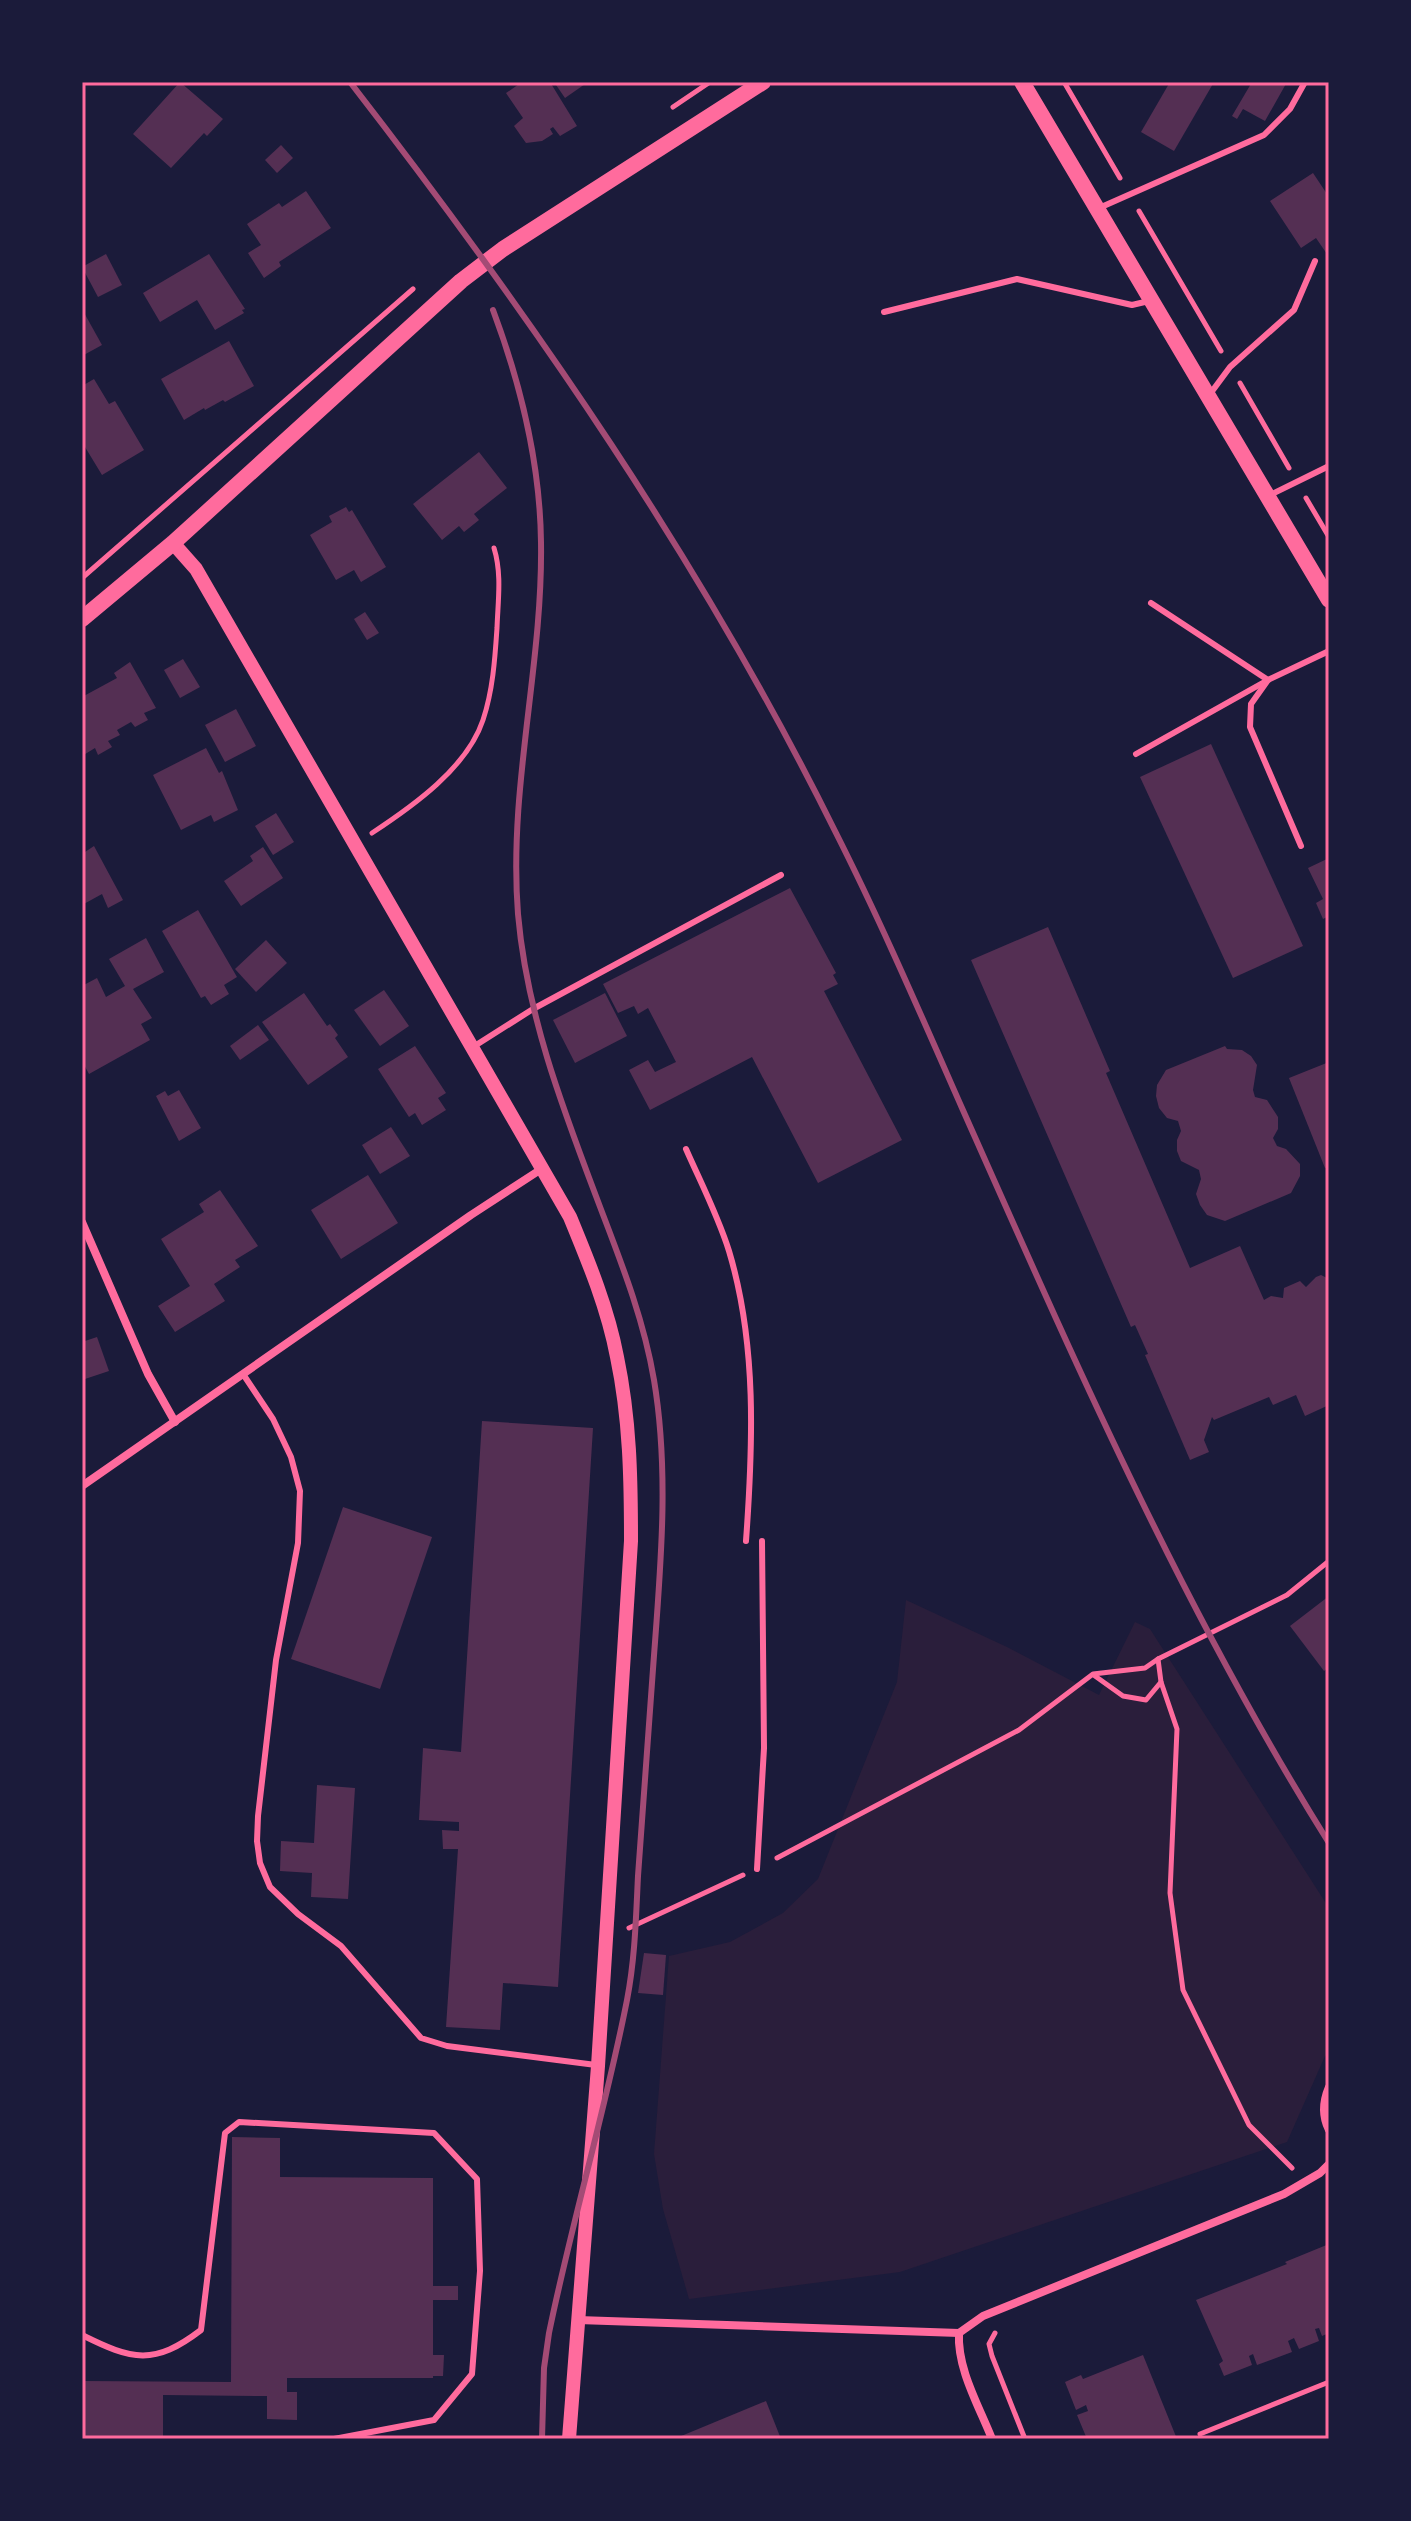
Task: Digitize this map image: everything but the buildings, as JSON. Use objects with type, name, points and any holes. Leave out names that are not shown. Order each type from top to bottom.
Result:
[{"type":"main road","points":[[82,619],[173,543],[461,281],[503,249],[763,82]]},
{"type":"main road","points":[[1022,82],[1329,600]]},
{"type":"street","points":[[173,543],[196,569],[570,1217],[605,1308],[617,1355],[631,1461],[631,1541],[598,2066],[569,2439]]},
{"type":"street","points":[[82,1486],[543,1168]]},
{"type":"street","points":[[82,1222],[148,1374],[175,1422]]},
{"type":"street","points":[[1329,2087],[1323,2105],[1329,2130]]},
{"type":"street","points":[[578,2320],[959,2333],[983,2316],[1284,2194],[1329,2164]]},
{"type":"street","points":[[959,2333],[958,2346],[964,2369],[992,2439]]},
{"type":"lane","points":[[1098,209],[1264,135],[1290,109],[1305,82]]},
{"type":"lane","points":[[1209,395],[1230,367],[1294,310],[1315,261]]},
{"type":"lane","points":[[884,312],[1017,279],[1132,305],[1152,301]]},
{"type":"lane","points":[[1267,496],[1329,466]]},
{"type":"lane","points":[[1151,603],[1268,680]]},
{"type":"lane","points":[[1136,754],[1268,680],[1329,651]]},
{"type":"lane","points":[[1268,680],[1251,704],[1250,727],[1301,846]]},
{"type":"lane","points":[[473,1047],[533,1009],[781,875]]},
{"type":"lane","points":[[686,1149],[729,1250],[741,1298],[750,1363],[746,1541]]},
{"type":"lane","points":[[243,1374],[273,1419],[291,1457],[300,1491],[298,1543],[276,1660],[258,1816],[260,1863],[270,1887],[298,1914],[341,1946],[421,2038],[447,2046],[598,2066]]},
{"type":"lane","points":[[757,1869],[764,1748],[762,1541]]},
{"type":"lane","points":[[82,2335],[111,2349],[149,2357],[181,2346],[201,2330],[225,2133],[239,2122],[434,2133],[477,2179],[480,2271],[472,2374],[434,2420],[334,2439]]},
{"type":"path","points":[[1064,82],[1329,537]]},
{"type":"path","points":[[355,845],[429,793],[468,748],[483,721],[494,672],[499,582],[499,565],[494,548]]},
{"type":"path","points":[[607,1932],[635,1927],[757,1869],[1019,1730],[1093,1674],[1145,1668],[1287,1595],[1329,1561]]},
{"type":"path","points":[[1158,1659],[1161,1682],[1177,1729],[1170,1893],[1183,1990],[1249,2125],[1285,2159],[1303,2184]]},
{"type":"path","points":[[1093,1674],[1123,1696],[1146,1700],[1161,1682]]},
{"type":"path","points":[[1003,2329],[995,2333],[989,2344],[1025,2439]]},
{"type":"path","points":[[1200,2434],[1329,2382]]},
{"type":"shaded area","points":[[906,1600],[1007,1647],[1099,1695],[1135,1622],[1150,1629],[1329,1908],[1329,2053],[1287,2142],[900,2272],[689,2299],[663,2209],[654,2154],[669,1956],[730,1942],[783,1913],[818,1879],[897,1682]]},
{"type":"railway","points":[[350,82],[484,261],[611,444],[672,539],[784,732],[885,934],[1132,1482],[1226,1665],[1329,1843]]},
{"type":"railway","points":[[493,310],[527,424],[540,512],[537,635],[521,774],[516,867],[523,953],[550,1065],[645,1337],[659,1416],[663,1488],[632,1969],[618,2042],[549,2333],[544,2368],[542,2439]]}]
